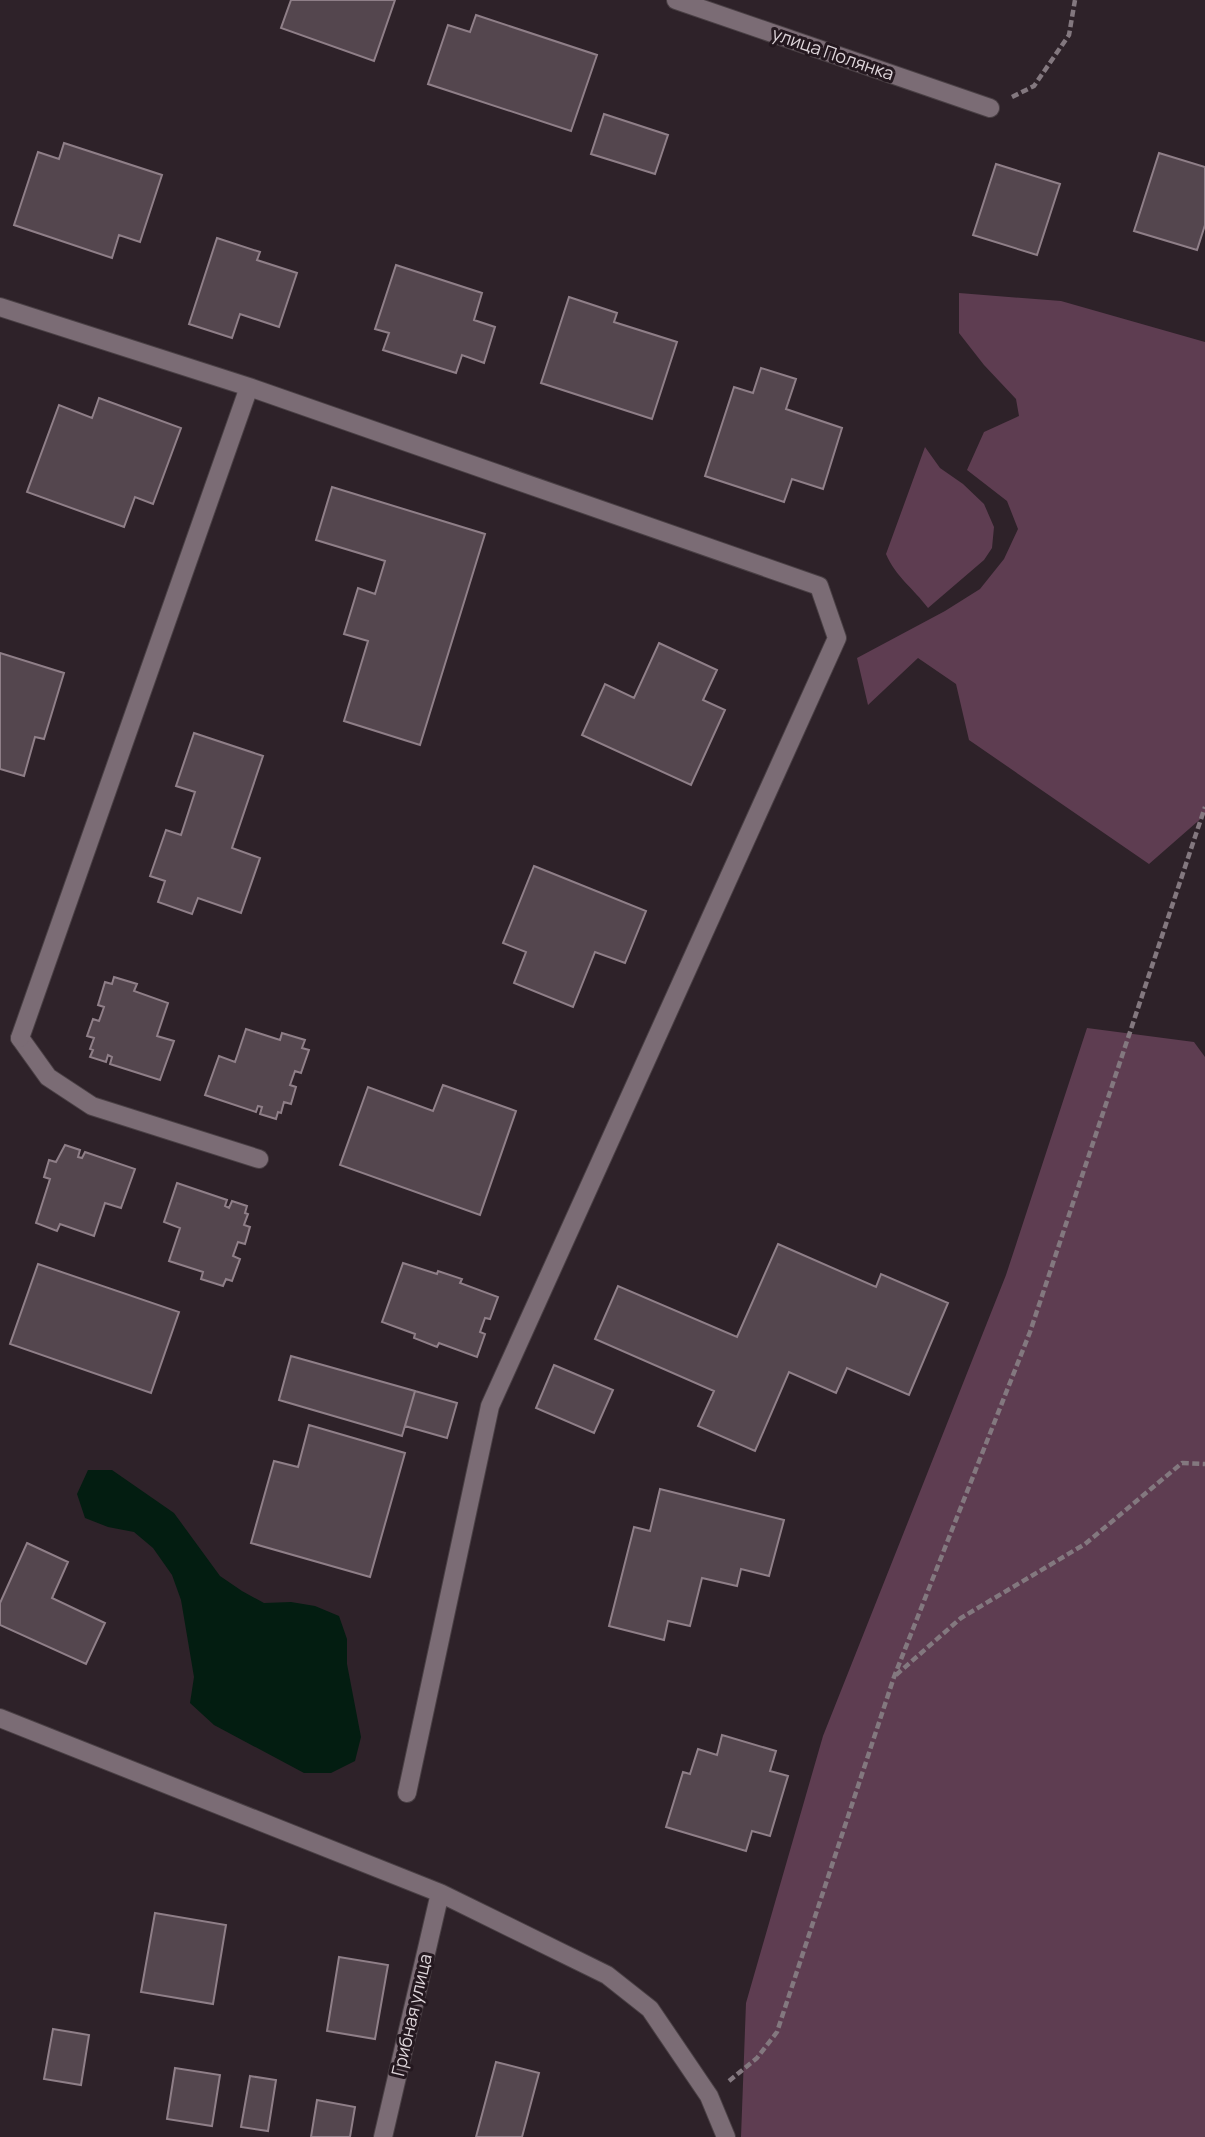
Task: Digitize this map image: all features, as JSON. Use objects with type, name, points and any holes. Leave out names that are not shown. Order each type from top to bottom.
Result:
[{"type":"street","name":"улица Полянка","points":[[676,0],[990,108]]},
{"type":"street","points":[[0,307],[250,387],[819,586],[837,638],[490,1406],[407,1793]]},
{"type":"street","points":[[250,387],[20,1038],[48,1077],[92,1106],[258,1159]]},
{"type":"street","points":[[0,1718],[440,1893],[607,1975],[650,2009],[709,2096],[726,2137]]},
{"type":"street","name":"Грибная улица","points":[[383,2137],[440,1893]]},
{"type":"path","points":[[990,108],[1034,86],[1069,35],[1075,0]]},
{"type":"path","points":[[709,2096],[757,2058],[777,2032],[894,1677],[1030,1332],[1205,807]]},
{"type":"path","points":[[894,1677],[961,1618],[1085,1544],[1182,1463],[1205,1464]]},
{"type":"shaded area","points":[[959,293],[1061,301],[1205,342],[1205,815],[1149,864],[969,740],[956,684],[918,658],[868,705],[857,658],[980,589],[1004,559],[1018,529],[1007,501],[967,470],[984,432],[1019,416],[1016,399],[959,333]]},
{"type":"shaded area","points":[[925,447],[940,468],[963,484],[984,504],[994,527],[992,548],[984,560],[928,608],[900,576],[886,554]]},
{"type":"shaded area","points":[[1087,1028],[1194,1042],[1205,1057],[1205,2137],[741,2137],[746,2003],[823,1736],[1006,1275]]},
{"type":"shaded area","points":[[88,1470],[112,1470],[174,1513],[220,1576],[242,1591],[264,1603],[291,1602],[315,1606],[339,1616],[347,1639],[347,1664],[361,1737],[355,1761],[331,1773],[304,1773],[214,1725],[190,1703],[194,1677],[181,1600],[172,1575],[153,1548],[134,1532],[108,1527],[85,1518],[77,1494]]},
{"type":"building","points":[[291,0],[395,0],[374,61],[281,28]]},
{"type":"building","points":[[476,15],[597,55],[571,131],[428,84],[448,25],[470,32]]},
{"type":"building","points":[[604,114],[668,135],[655,174],[591,154]]},
{"type":"building","points":[[64,143],[162,175],[140,242],[119,235],[112,258],[14,225],[38,152],[59,159]]},
{"type":"building","points":[[1159,153],[1205,167],[1205,225],[1197,250],[1134,231]]},
{"type":"building","points":[[996,164],[1060,184],[1037,255],[973,235]]},
{"type":"building","points":[[217,238],[260,252],[257,260],[297,273],[279,327],[240,314],[232,338],[189,324]]},
{"type":"building","points":[[396,265],[482,293],[474,320],[495,327],[484,363],[462,355],[456,373],[383,350],[389,333],[375,329]]},
{"type":"building","points":[[569,297],[617,313],[614,322],[677,342],[652,419],[541,383]]},
{"type":"building","points":[[761,368],[796,379],[786,409],[842,428],[823,489],[792,479],[784,502],[705,476],[734,387],[753,393]]},
{"type":"building","points":[[99,398],[181,428],[153,504],[135,497],[124,527],[27,492],[59,405],[92,418]]},
{"type":"building","points":[[332,487],[485,534],[420,745],[344,721],[368,641],[344,634],[358,588],[375,594],[385,561],[316,540]]},
{"type":"building","points":[[659,643],[717,670],[703,700],[725,710],[691,785],[582,735],[605,684],[634,698]]},
{"type":"building","points":[[0,653],[64,673],[44,739],[35,737],[24,776],[0,769]]},
{"type":"building","points":[[194,733],[263,756],[232,848],[260,858],[241,913],[198,898],[192,914],[158,902],[165,881],[150,876],[166,830],[181,835],[195,792],[176,786]]},
{"type":"building","points":[[534,866],[646,911],[625,963],[595,952],[573,1007],[514,983],[526,952],[503,943]]},
{"type":"building","points":[[114,977],[137,984],[134,991],[168,1003],[157,1036],[174,1041],[160,1080],[110,1064],[112,1057],[108,1055],[106,1062],[90,1057],[94,1038],[87,1036],[93,1019],[99,1021],[104,1007],[98,1005],[105,982],[112,984]]},
{"type":"building","points":[[246,1029],[280,1040],[282,1033],[305,1040],[302,1048],[309,1050],[301,1073],[295,1071],[290,1085],[296,1087],[291,1104],[284,1102],[276,1119],[260,1114],[262,1107],[258,1106],[256,1112],[205,1095],[219,1056],[235,1062]]},
{"type":"building","points":[[443,1085],[516,1111],[480,1215],[340,1165],[368,1087],[433,1111]]},
{"type":"building","points":[[65,1145],[80,1150],[78,1157],[82,1158],[85,1152],[135,1169],[121,1208],[105,1203],[94,1236],[60,1224],[57,1231],[36,1223],[50,1179],[44,1177],[49,1160],[56,1162]]},
{"type":"building","points":[[177,1183],[227,1200],[225,1206],[229,1208],[232,1201],[247,1206],[245,1213],[248,1214],[244,1225],[250,1227],[245,1244],[238,1242],[233,1256],[240,1259],[232,1281],[226,1279],[223,1286],[201,1279],[203,1272],[169,1261],[180,1228],[164,1222]]},
{"type":"building","points":[[778,1244],[876,1287],[881,1274],[948,1303],[909,1395],[847,1368],[836,1393],[789,1372],[755,1451],[698,1426],[714,1391],[595,1339],[618,1286],[737,1337]]},
{"type":"building","points":[[403,1263],[462,1279],[460,1283],[498,1297],[490,1319],[485,1318],[480,1332],[485,1334],[477,1357],[439,1343],[437,1347],[414,1338],[415,1334],[382,1322]]},
{"type":"building","points":[[38,1264],[179,1312],[151,1393],[10,1344]]},
{"type":"building","points":[[291,1356],[415,1391],[402,1436],[279,1400]]},
{"type":"building","points":[[554,1365],[613,1390],[594,1433],[536,1408]]},
{"type":"building","points":[[415,1391],[457,1403],[447,1438],[405,1426]]},
{"type":"building","points":[[309,1425],[405,1453],[370,1577],[251,1543],[274,1461],[298,1467]]},
{"type":"building","points":[[660,1489],[784,1520],[769,1576],[741,1569],[737,1586],[702,1578],[690,1626],[668,1621],[664,1640],[609,1626],[634,1527],[650,1531]]},
{"type":"building","points":[[27,1543],[68,1562],[52,1598],[105,1623],[86,1664],[0,1625],[0,1603]]},
{"type":"building","points":[[722,1735],[776,1751],[770,1771],[788,1776],[770,1836],[752,1831],[746,1851],[666,1827],[683,1772],[690,1774],[698,1749],[717,1755]]},
{"type":"building","points":[[155,1913],[226,1925],[213,2004],[141,1992]]},
{"type":"building","points":[[339,1957],[388,1965],[375,2039],[327,2031]]},
{"type":"building","points":[[53,2029],[89,2035],[81,2085],[44,2079]]},
{"type":"building","points":[[496,2062],[539,2073],[522,2137],[476,2137]]},
{"type":"building","points":[[175,2068],[220,2075],[212,2126],[167,2119]]},
{"type":"building","points":[[250,2076],[276,2080],[268,2131],[241,2127]]},
{"type":"building","points":[[317,2100],[355,2107],[350,2137],[311,2137]]}]
